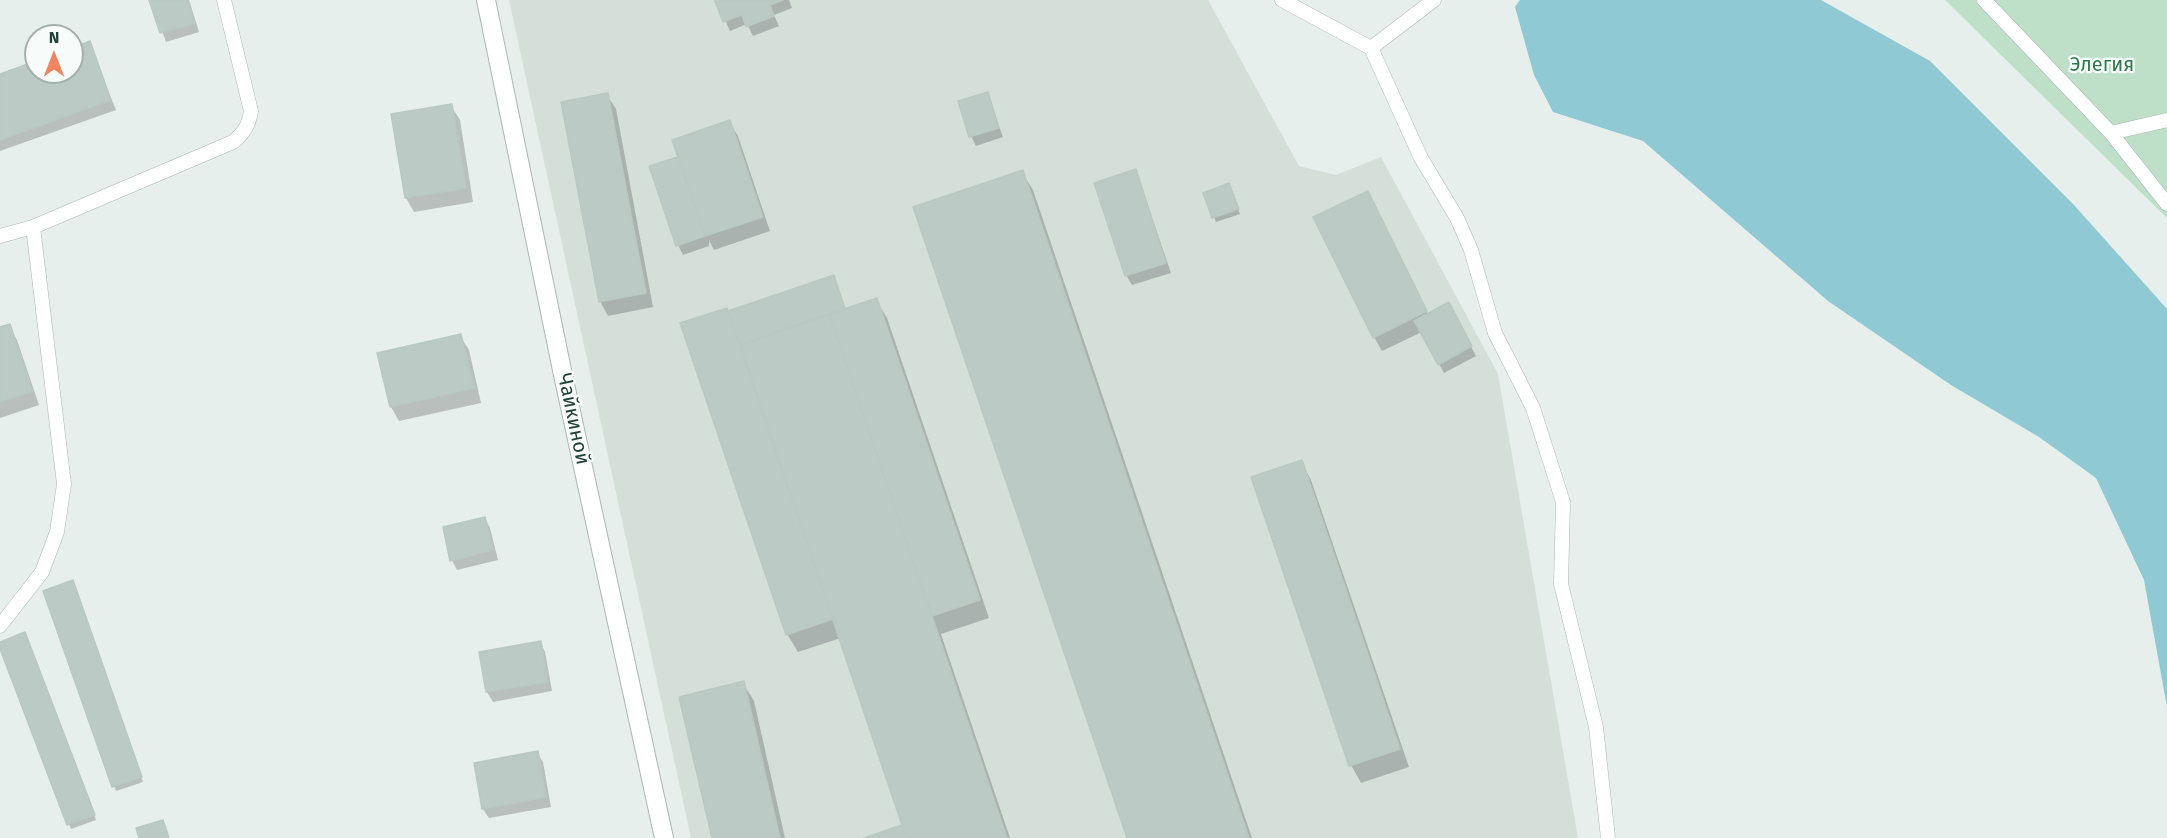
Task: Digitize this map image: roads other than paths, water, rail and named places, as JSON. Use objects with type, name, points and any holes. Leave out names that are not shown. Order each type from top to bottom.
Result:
[{"type":"street","name":"Чайкиной","points":[[486,0],[566,386],[664,838]]},
{"type":"lane","points":[[0,236],[33,227],[233,142],[243,134],[249,123],[251,111],[224,0]]},
{"type":"lane","points":[[1282,0],[1371,48],[1422,158],[1457,218],[1471,250],[1495,333],[1533,408],[1563,502],[1561,584],[1596,727],[1608,838]]},
{"type":"lane","points":[[1371,48],[1434,0]]},
{"type":"lane","points":[[1984,0],[2111,134],[2167,204]]},
{"type":"lane","points":[[2111,134],[2167,120]]},
{"type":"lane","points":[[0,626],[29,592],[42,572],[57,532],[64,484],[33,227]]},
{"type":"water","points":[[1520,0],[1821,0],[1930,61],[2074,205],[2167,309],[2167,707],[2144,580],[2096,478],[2039,437],[1951,385],[1828,301],[1643,141],[1553,112],[1534,75],[1515,7]]},
{"type":"park label","name":"Элегия","points":[[2102,65]]}]
